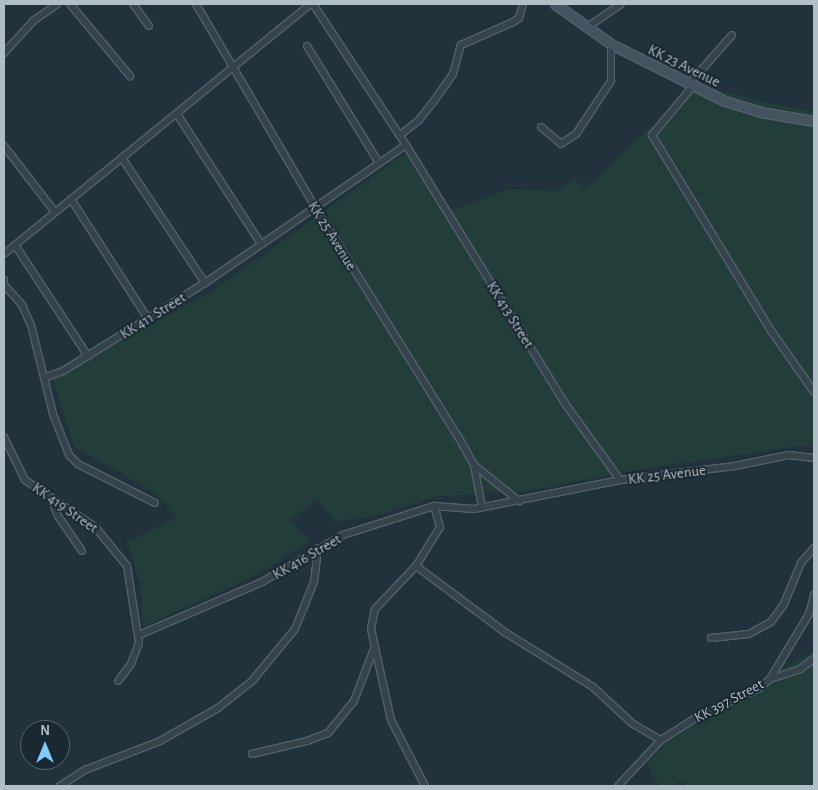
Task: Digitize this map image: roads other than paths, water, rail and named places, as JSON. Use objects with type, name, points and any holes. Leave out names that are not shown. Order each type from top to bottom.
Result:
[{"type":"main road","name":"KK 23 Avenue","points":[[555,4],[610,44],[691,85],[760,112],[814,121]]},
{"type":"street","points":[[4,53],[33,21],[57,4]]},
{"type":"street","points":[[70,4],[130,76]]},
{"type":"street","points":[[133,4],[149,26]]},
{"type":"street","name":"KK 25 Avenue","points":[[196,4],[314,207],[474,465],[520,501]]},
{"type":"street","points":[[4,254],[312,4]]},
{"type":"street","name":"KK 413 Street","points":[[312,4],[400,135],[564,402],[620,480]]},
{"type":"street","points":[[400,135],[419,120],[453,74],[461,45],[514,22],[519,18],[522,4]]},
{"type":"street","points":[[586,28],[621,4]]},
{"type":"street","points":[[732,35],[652,135],[772,332],[814,392]]},
{"type":"street","points":[[541,127],[562,144],[576,134],[611,81],[610,44]]},
{"type":"street","points":[[307,46],[379,163]]},
{"type":"street","points":[[176,114],[261,244]]},
{"type":"street","name":"KK 411 Street","points":[[44,378],[88,356],[205,283],[406,145]]},
{"type":"street","points":[[4,146],[55,212]]},
{"type":"street","points":[[122,158],[205,283]]},
{"type":"street","points":[[71,199],[148,319]]},
{"type":"street","points":[[15,245],[88,356]]},
{"type":"street","points":[[4,280],[5,288],[22,305],[31,324],[53,414],[68,455],[78,464],[155,503]]},
{"type":"street","name":"KK 419 Street","points":[[4,437],[25,480],[95,527],[120,555],[127,566],[139,635]]},
{"type":"street","name":"KK 25 Avenue","points":[[474,465],[482,507],[620,480],[726,467],[790,455],[814,458]]},
{"type":"street","points":[[49,496],[58,516],[82,551]]},
{"type":"street","points":[[425,786],[391,720],[372,629],[375,609],[416,566],[440,527],[434,506]]},
{"type":"street","name":"KK 416 Street","points":[[139,635],[262,582],[343,535],[434,506],[466,509],[482,507]]},
{"type":"street","points":[[60,786],[85,770],[160,741],[218,708],[252,681],[295,629],[314,582],[318,548]]},
{"type":"street","points":[[711,638],[748,634],[771,622],[784,604],[800,563],[814,548]]},
{"type":"street","points":[[416,566],[506,632],[593,687],[633,724],[661,740]]},
{"type":"street","name":"KK 397 Street","points":[[618,786],[661,740],[702,714],[758,689],[770,679],[809,614],[814,595]]},
{"type":"street","points":[[118,681],[137,651],[139,635]]},
{"type":"street","points":[[252,754],[307,741],[328,733],[354,701],[375,644]]},
{"type":"street","points":[[770,679],[800,668],[814,659]]}]
